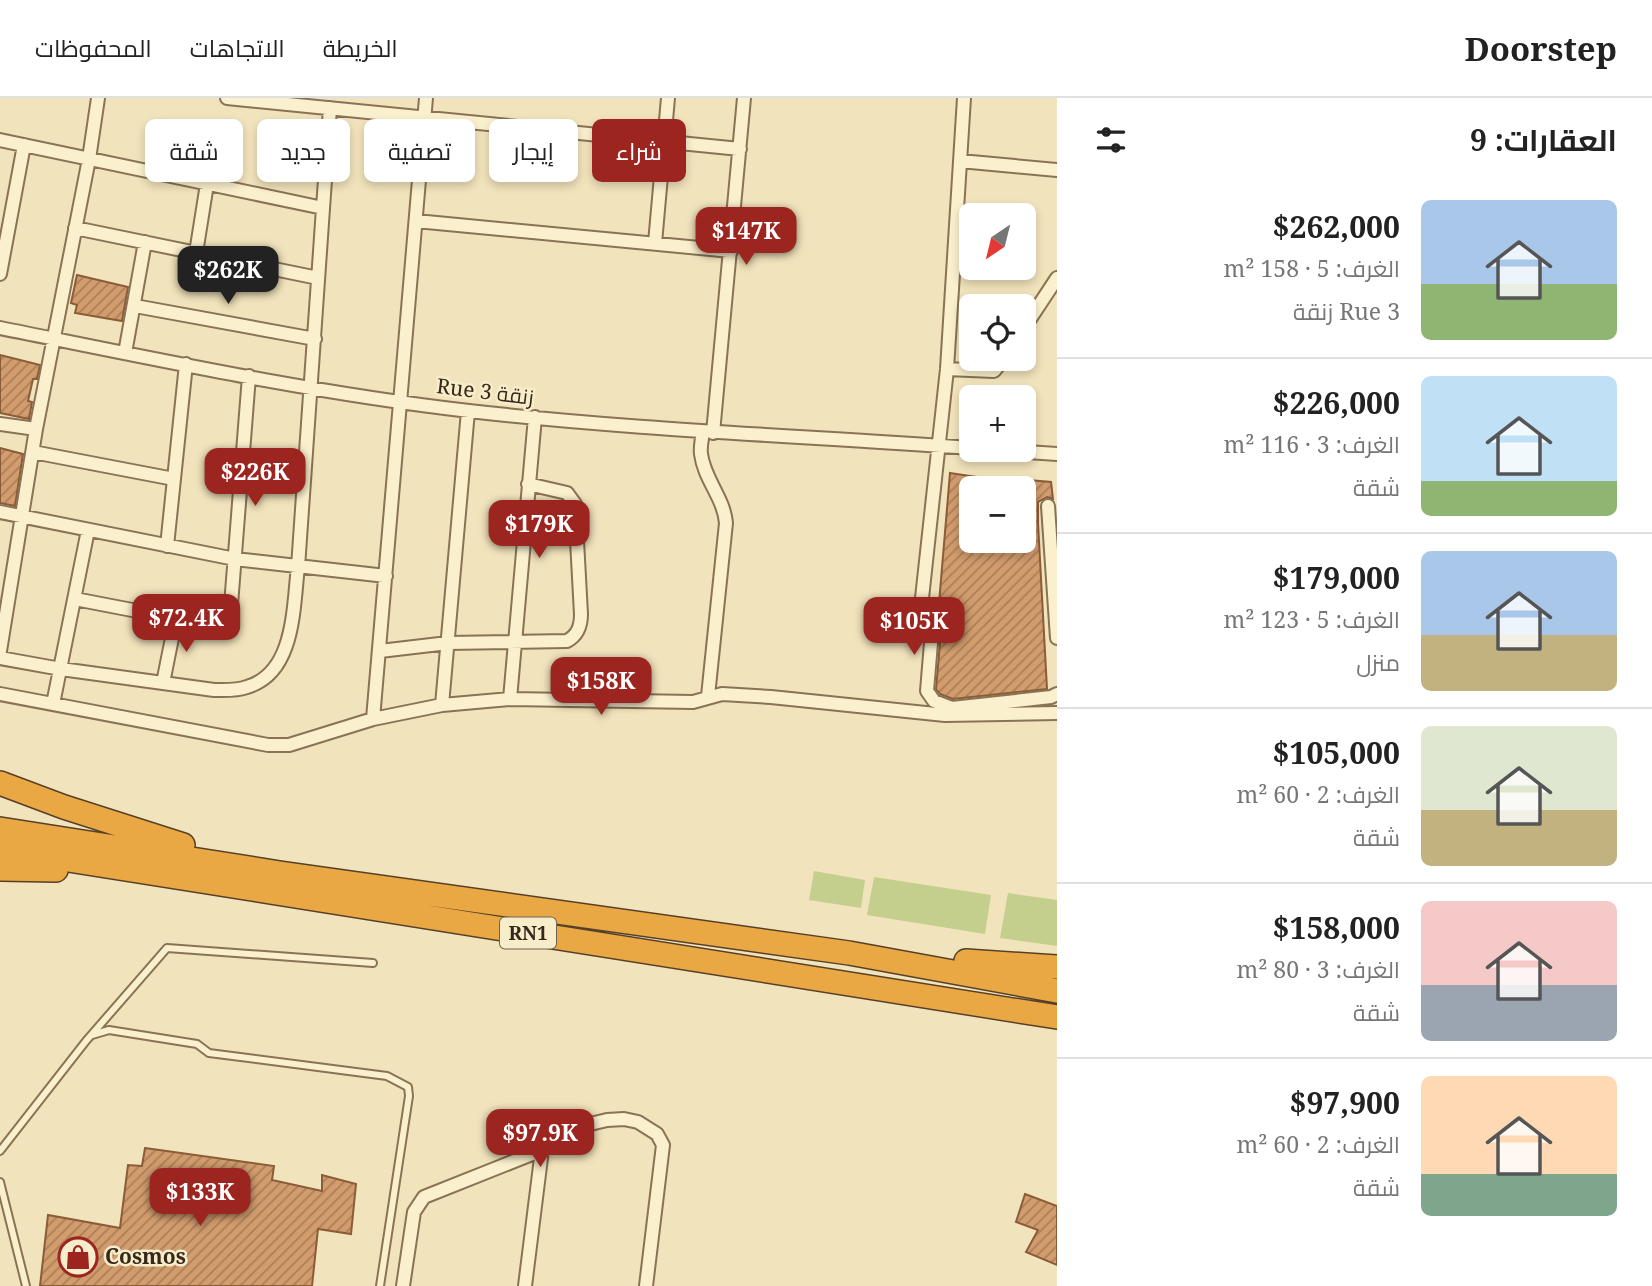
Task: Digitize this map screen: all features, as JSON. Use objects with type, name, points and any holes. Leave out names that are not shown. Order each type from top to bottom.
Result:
[{"type":"highway","points":[[0,783],[276,883]]},
{"type":"highway","name":"RN1","points":[[0,829],[276,883],[1057,1019]]},
{"type":"highway","name":"RN1","points":[[0,849],[849,953],[1057,991]]},
{"type":"highway","points":[[0,869],[82,871],[276,883]]},
{"type":"highway","points":[[849,953],[1057,967]]},
{"type":"street","points":[[0,651],[36,429],[89,159],[98,98]]},
{"type":"street","points":[[227,98],[273,100],[330,108],[359,105],[425,118],[592,134]]},
{"type":"street","points":[[373,719],[426,98]]},
{"type":"street","points":[[666,119],[668,98]]},
{"type":"street","points":[[708,696],[726,523],[725,513],[700,453],[708,432],[731,251],[744,98]]},
{"type":"street","points":[[964,98],[947,369],[922,598],[931,643],[927,691],[930,698],[952,708],[1051,697],[1057,694]]},
{"type":"street","points":[[0,658],[214,690],[240,689],[256,684],[280,659],[289,638],[298,567],[330,108]]},
{"type":"street","points":[[0,140],[323,208]]},
{"type":"street","points":[[686,143],[740,149]]},
{"type":"street","points":[[0,274],[24,145]]},
{"type":"street","points":[[960,161],[1057,170]]},
{"type":"street","points":[[655,243],[660,182]]},
{"type":"street","points":[[196,253],[206,184]]},
{"type":"street","points":[[416,220],[731,251]]},
{"type":"street","points":[[75,228],[318,278]]},
{"type":"street","points":[[125,352],[145,242]]},
{"type":"street","points":[[1036,310],[1057,278]]},
{"type":"street","points":[[135,306],[315,339]]},
{"type":"street","name":"Rue 3 زنقة","points":[[0,328],[312,388],[468,411],[708,432],[959,447]]},
{"type":"street","points":[[167,546],[186,364]]},
{"type":"street","points":[[947,369],[959,370]]},
{"type":"street","points":[[75,599],[215,625],[226,619],[231,610],[249,376]]},
{"type":"street","points":[[442,705],[468,411]]},
{"type":"street","points":[[510,699],[535,417]]},
{"type":"street","points":[[0,424],[36,429]]},
{"type":"street","points":[[33,452],[174,479]]},
{"type":"street","points":[[1036,453],[1057,454]]},
{"type":"street","points":[[380,651],[448,643],[516,644],[567,641],[577,633],[581,624],[573,498],[559,489],[528,484]]},
{"type":"street","points":[[1048,506],[1057,638]]},
{"type":"street","points":[[0,512],[235,559],[386,576]]},
{"type":"street","points":[[53,704],[88,530]]},
{"type":"street","points":[[163,683],[176,618]]},
{"type":"street","points":[[0,694],[289,746],[373,719],[442,705],[510,699],[693,702],[722,694],[945,715],[1057,713]]},
{"type":"street","points":[[403,1286],[414,1212],[424,1197],[542,1150],[571,1132],[607,1120],[624,1119],[638,1122],[651,1130],[660,1139],[664,1152],[646,1286]]},
{"type":"street","points":[[525,1286],[542,1150]]},
{"type":"lane","points":[[0,1151],[92,1035],[167,948],[373,963]]},
{"type":"lane","points":[[92,1035],[109,1030],[197,1044],[209,1054],[387,1076],[405,1084],[409,1091],[380,1286]]},
{"type":"lane","points":[[0,1182],[26,1286]]},
{"type":"green space","points":[[814,871],[865,880],[861,908],[809,900]]},
{"type":"green space","points":[[874,877],[991,895],[985,934],[867,915]]},
{"type":"green space","points":[[1008,893],[1057,900],[1057,946],[1000,938]]},
{"type":"building","points":[[77,275],[128,287],[122,321],[75,313],[77,305],[71,303]]},
{"type":"building","points":[[0,355],[40,365],[37,379],[33,379],[28,401],[32,402],[29,419],[0,413]]},
{"type":"building","points":[[0,448],[23,454],[15,506],[0,503]]},
{"type":"building","points":[[950,473],[970,476],[959,476],[959,553],[1036,553],[1036,481],[1051,482],[1053,499],[1047,497],[1038,502],[1047,689],[953,699],[940,694],[936,689],[940,643],[937,627]]},
{"type":"building","points":[[145,1148],[274,1166],[272,1180],[322,1191],[322,1175],[356,1184],[351,1234],[318,1229],[312,1286],[40,1286],[48,1215],[120,1228],[128,1165],[142,1166]]},
{"type":"building","points":[[1025,1194],[1057,1206],[1057,1265],[1026,1252],[1038,1230],[1016,1222]]},
{"type":"place","name":"Cosmos","points":[[78,1257]]}]
